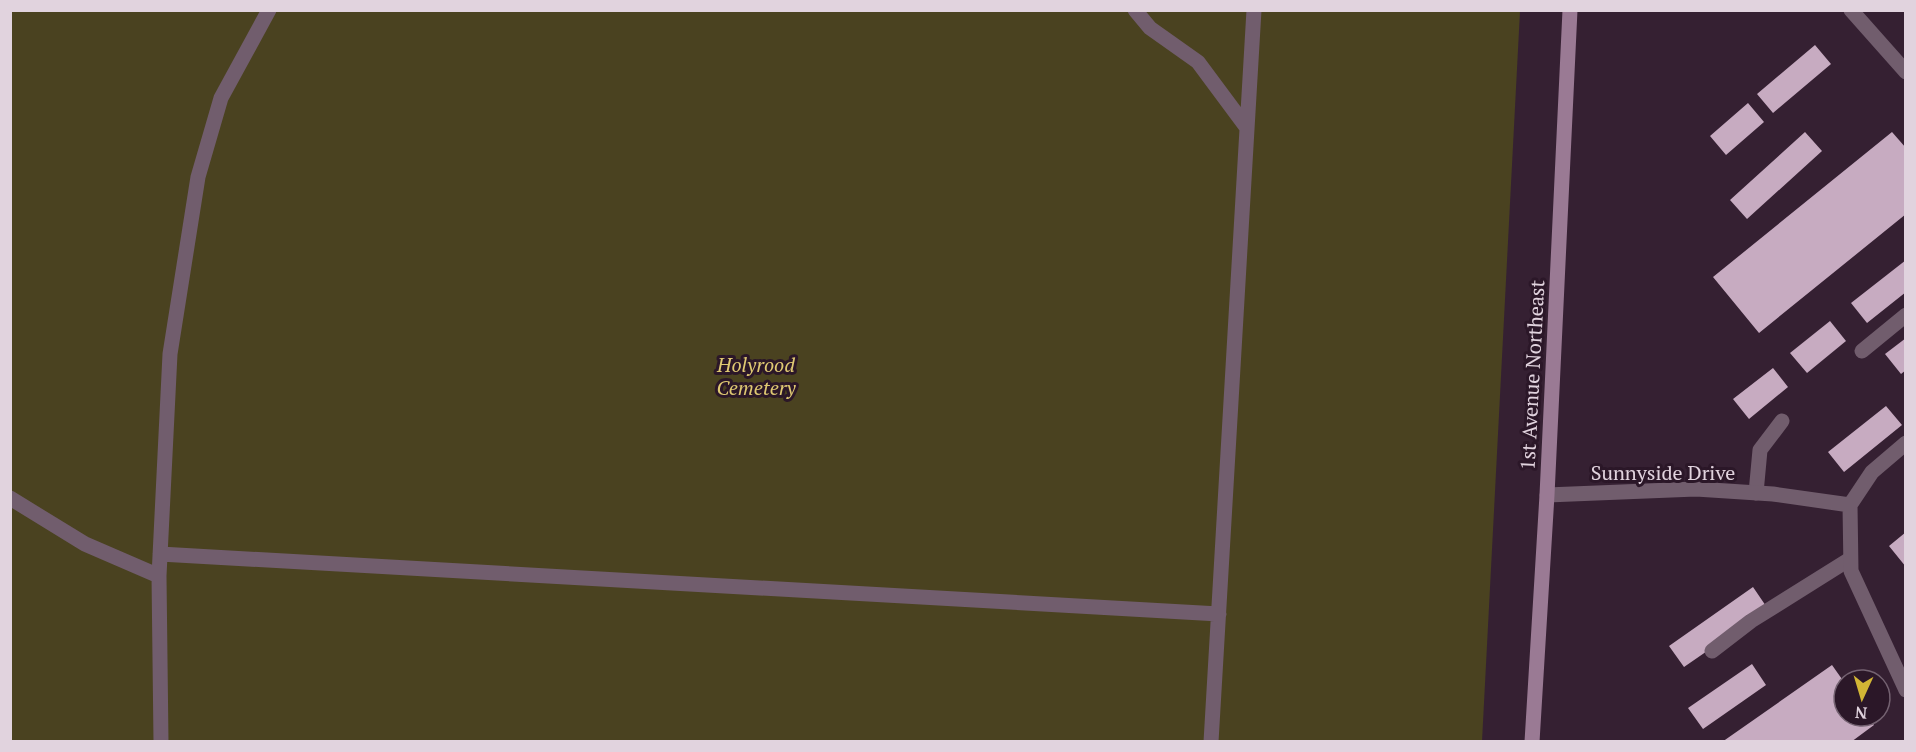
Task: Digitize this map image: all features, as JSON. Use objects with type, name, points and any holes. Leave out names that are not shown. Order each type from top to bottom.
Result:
[{"type":"street","points":[[161,741],[159,576],[170,354],[198,177],[221,98],[269,10]]},
{"type":"street","points":[[1135,10],[1150,28],[1198,62],[1247,129]]},
{"type":"street","points":[[1211,741],[1254,10]]},
{"type":"street","name":"1st Avenue Northeast","points":[[1532,741],[1547,495],[1570,10]]},
{"type":"street","points":[[1851,10],[1905,72]]},
{"type":"street","points":[[1862,351],[1905,315]]},
{"type":"street","points":[[1756,493],[1760,450],[1782,421]]},
{"type":"street","points":[[1905,443],[1872,472],[1850,506],[1851,570],[1905,690]]},
{"type":"street","name":"Sunnyside Drive","points":[[1547,495],[1696,489],[1756,493],[1850,506]]},
{"type":"street","points":[[10,498],[85,544],[159,576]]},
{"type":"street","points":[[160,554],[1219,614]]},
{"type":"street","points":[[1712,651],[1750,621],[1850,559]]},
{"type":"green space","name":"Holyrood Cemetery","points":[[10,11],[1520,11],[1482,741],[11,741]]},
{"type":"building","points":[[1815,45],[1831,64],[1773,113],[1757,94]]},
{"type":"building","points":[[1748,103],[1764,122],[1726,155],[1710,136]]},
{"type":"building","points":[[1805,132],[1822,151],[1747,219],[1730,200]]},
{"type":"building","points":[[1892,132],[1906,148],[1906,214],[1759,333],[1713,277]]},
{"type":"building","points":[[1906,260],[1906,292],[1867,323],[1851,303]]},
{"type":"building","points":[[1830,321],[1846,341],[1807,373],[1790,353]]},
{"type":"building","points":[[1906,338],[1906,370],[1901,374],[1885,354]]},
{"type":"building","points":[[1773,368],[1788,387],[1749,419],[1733,399]]},
{"type":"building","points":[[1886,406],[1902,425],[1844,472],[1828,452]]},
{"type":"building","points":[[1906,532],[1906,567],[1889,546]]},
{"type":"building","points":[[1753,587],[1768,609],[1684,667],[1669,646]]},
{"type":"building","points":[[1752,664],[1766,685],[1703,729],[1688,708]]},
{"type":"building","points":[[1832,665],[1834,668],[1832,668],[1832,728],[1870,728],[1851,742],[1722,742]]}]
